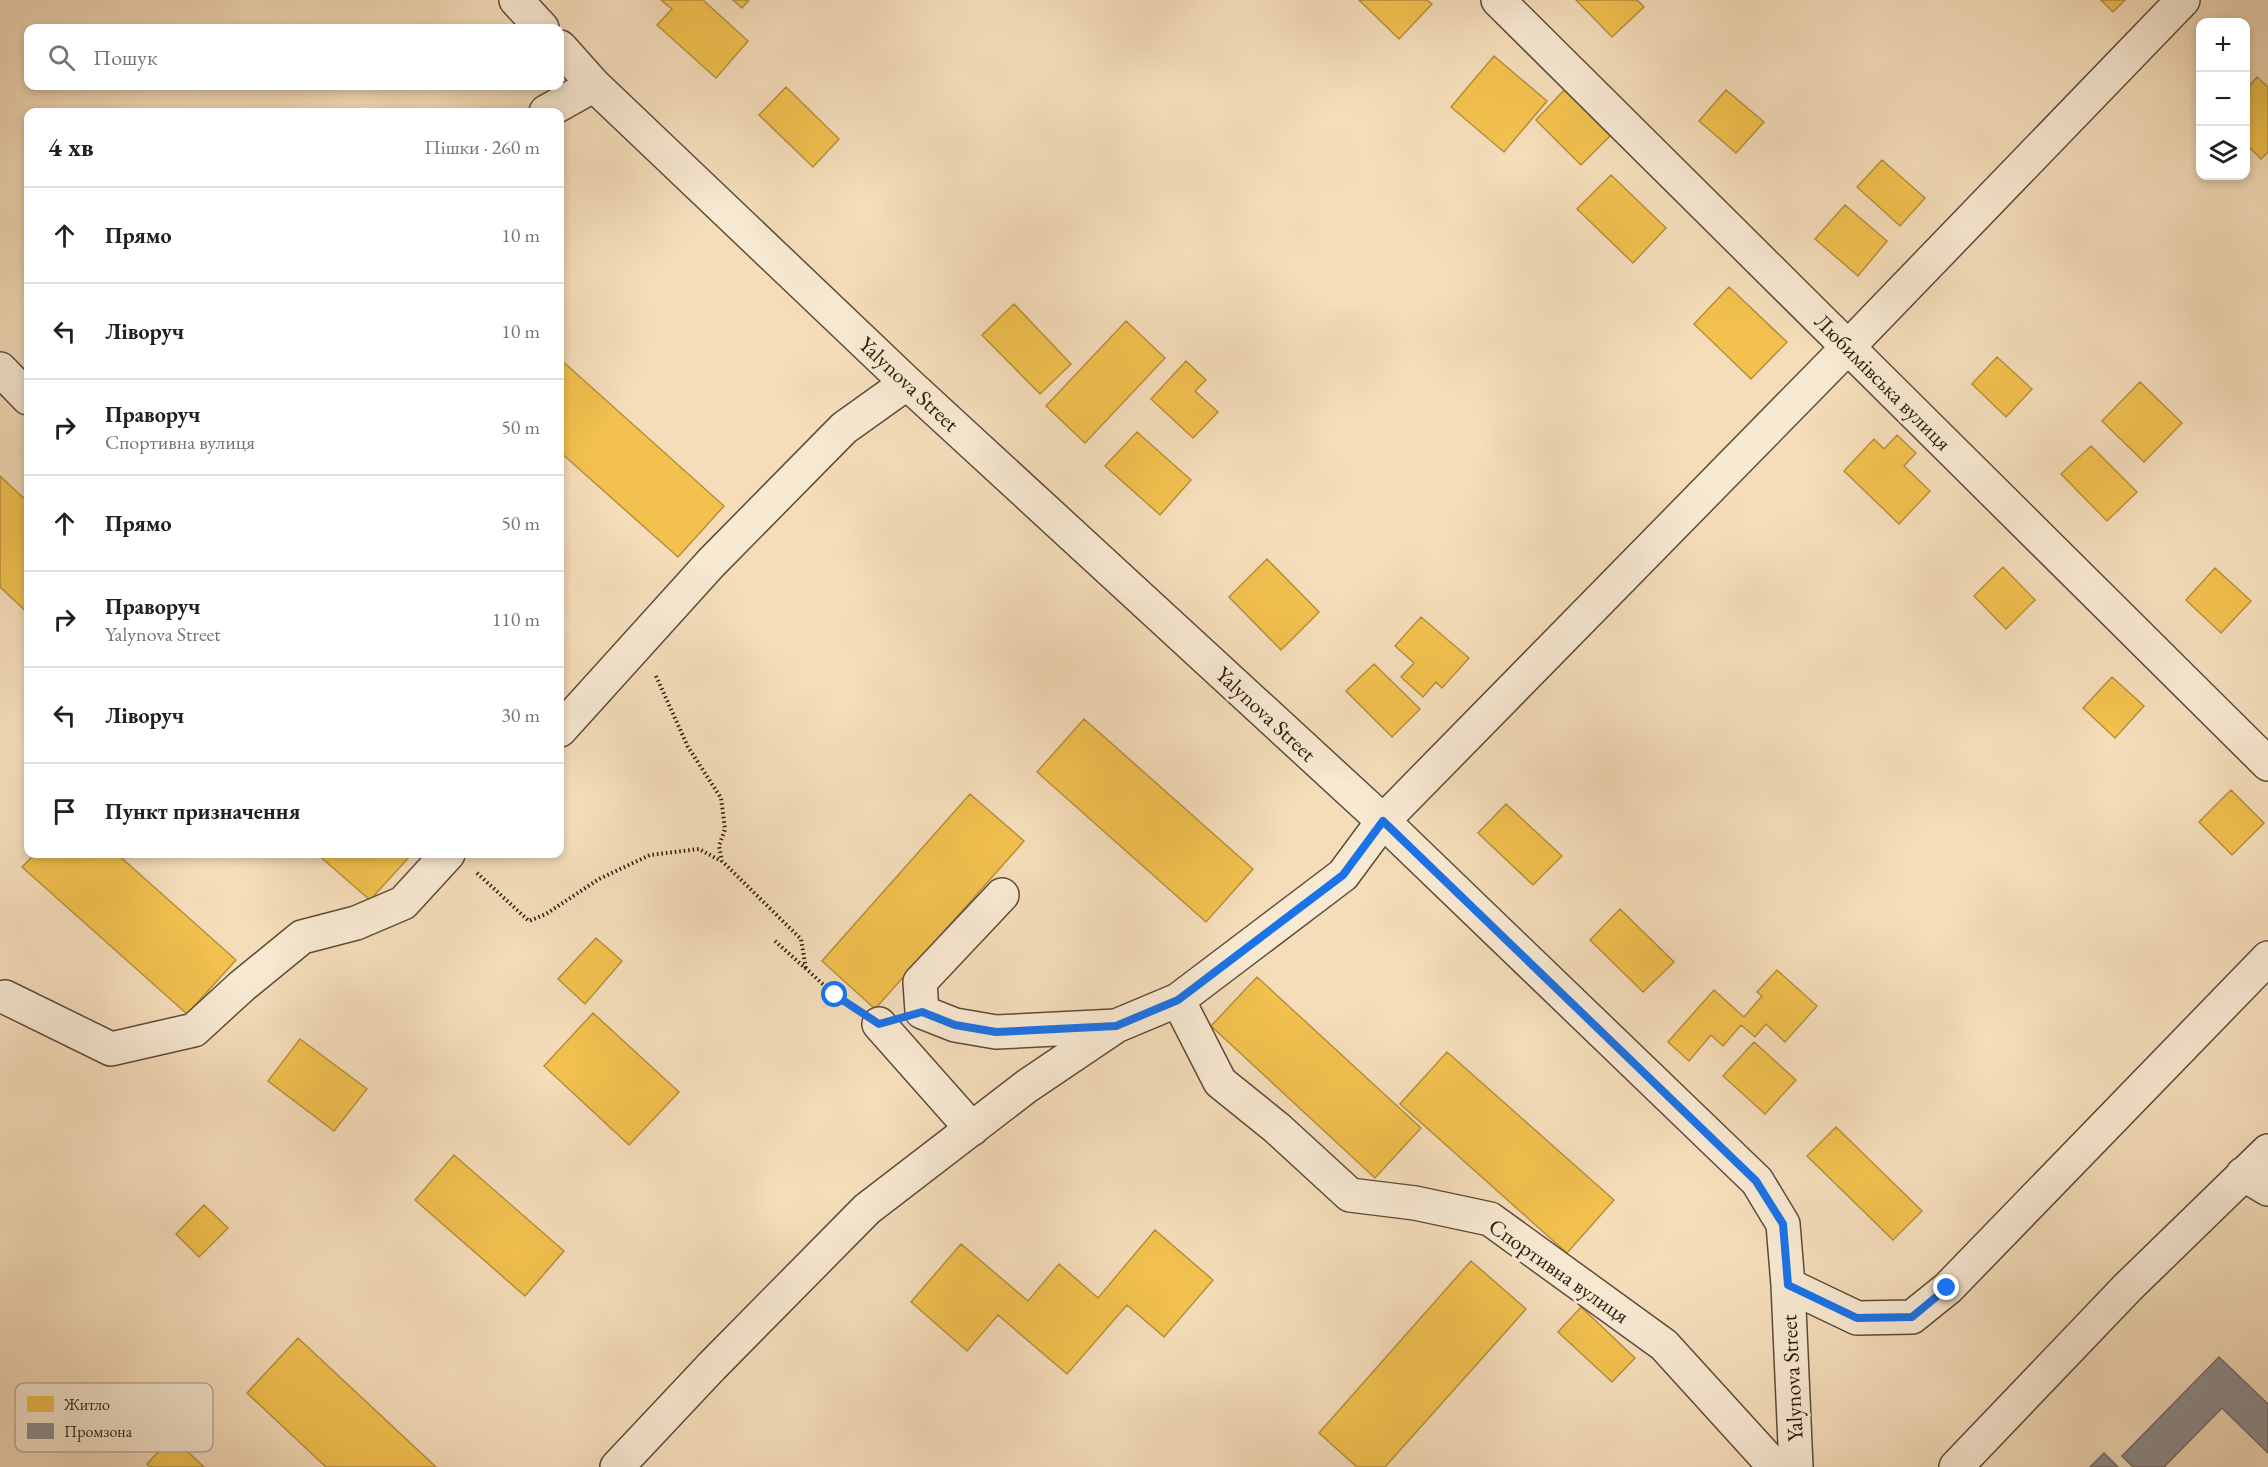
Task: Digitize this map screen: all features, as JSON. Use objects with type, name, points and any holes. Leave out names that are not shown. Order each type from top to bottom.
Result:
[{"type":"street","points":[[516,0],[539,24]]},
{"type":"street","name":"Любимівська вулиця","points":[[1498,0],[2268,765]]},
{"type":"street","points":[[618,1467],[712,1366],[867,1209],[1027,1086],[1116,1026],[1178,1000],[1343,875],[1383,821],[1848,347],[2183,0]]},
{"type":"street","name":"Yalynova Street","points":[[564,51],[594,85],[907,383],[1383,821],[1756,1181],[1783,1224],[1796,1467]]},
{"type":"street","points":[[553,108],[594,85]]},
{"type":"street","points":[[0,369],[24,394]]},
{"type":"street","points":[[564,726],[711,563],[844,428],[907,383]]},
{"type":"street","points":[[5,997],[111,1049],[194,1030],[302,937],[356,923],[403,903],[460,861]]},
{"type":"street","points":[[1002,895],[920,981],[922,1012],[955,1025],[996,1032],[1116,1026]]},
{"type":"street","points":[[1788,1285],[1857,1318],[1912,1317],[1947,1288],[2268,958]]},
{"type":"street","name":"Спортивна вулиця","points":[[1178,1000],[1220,1082],[1277,1128],[1350,1195],[1415,1203],[1490,1219],[1665,1345],[1775,1467]]},
{"type":"street","points":[[879,1024],[972,1129]]},
{"type":"street","points":[[1956,1467],[2128,1287],[2256,1182],[2268,1151]]},
{"type":"path","points":[[647,634],[651,665],[688,747],[721,798],[725,830],[719,846],[722,861]]},
{"type":"path","points":[[460,861],[530,921],[546,914],[599,879],[650,855],[699,849],[722,861],[801,939],[806,969]]},
{"type":"path","points":[[775,941],[835,995],[879,1024]]},
{"type":"building: Житло","points":[[661,0],[703,0],[748,41],[716,78],[657,25],[672,9]]},
{"type":"building: Житло","points":[[733,0],[749,0],[742,8]]},
{"type":"building: Житло","points":[[1359,0],[1427,0],[1432,4],[1399,39]]},
{"type":"building: Житло","points":[[1576,0],[1637,0],[1644,7],[1612,37]]},
{"type":"building: Житло","points":[[2101,0],[2125,0],[2113,12]]},
{"type":"building: Житло","points":[[1494,56],[1547,101],[1504,152],[1451,107]]},
{"type":"building: Житло","points":[[2257,77],[2268,87],[2268,152],[2261,159],[2250,148],[2250,85]]},
{"type":"building: Житло","points":[[786,87],[839,139],[813,167],[759,115]]},
{"type":"building: Житло","points":[[1565,89],[1612,134],[1581,165],[1536,120]]},
{"type":"building: Житло","points":[[1726,90],[1764,122],[1736,153],[1699,121]]},
{"type":"building: Житло","points":[[1882,160],[1925,198],[1900,226],[1857,187]]},
{"type":"building: Житло","points":[[1611,175],[1666,228],[1633,263],[1577,209]]},
{"type":"building: Житло","points":[[1845,205],[1887,241],[1858,276],[1815,239]]},
{"type":"building: Житло","points":[[1729,287],[1787,342],[1751,379],[1694,324]]},
{"type":"building: Житло","points":[[1014,304],[1071,364],[1040,394],[982,335]]},
{"type":"building: Житло","points":[[1126,321],[1165,358],[1085,443],[1046,406]]},
{"type":"building: Житло","points":[[1997,357],[2032,389],[2006,417],[1972,384]]},
{"type":"building: Житло","points":[[1186,361],[1206,380],[1195,391],[1218,412],[1193,438],[1151,399]]},
{"type":"building: Житло","points":[[564,363],[724,506],[678,557],[564,456]]},
{"type":"building: Житло","points":[[2140,382],[2182,423],[2144,462],[2102,421]]},
{"type":"building: Житло","points":[[1137,432],[1191,480],[1160,515],[1105,466]]},
{"type":"building: Житло","points":[[1897,435],[1916,453],[1904,466],[1930,491],[1899,524],[1844,471],[1874,439],[1884,449]]},
{"type":"building: Житло","points":[[2091,446],[2137,492],[2107,521],[2061,474]]},
{"type":"building: Житло","points":[[0,476],[24,498],[24,609],[0,587]]},
{"type":"building: Житло","points":[[1267,559],[1319,612],[1281,650],[1229,597]]},
{"type":"building: Житло","points":[[2003,567],[2035,600],[2006,629],[1974,596]]},
{"type":"building: Житло","points":[[2215,568],[2251,601],[2221,633],[2186,600]]},
{"type":"building: Житло","points":[[1421,617],[1469,658],[1442,688],[1436,682],[1423,697],[1401,677],[1414,663],[1395,646]]},
{"type":"building: Житло","points":[[1374,664],[1420,709],[1392,737],[1346,691]]},
{"type":"building: Житло","points":[[2112,677],[2144,706],[2115,738],[2083,708]]},
{"type":"building: Житло","points":[[1084,719],[1253,869],[1206,922],[1037,772]]},
{"type":"building: Житло","points":[[2231,790],[2264,823],[2232,855],[2199,822]]},
{"type":"building: Житло","points":[[970,794],[1024,841],[875,1009],[822,961]]},
{"type":"building: Житло","points":[[1506,804],[1562,856],[1533,885],[1478,833]]},
{"type":"building: Житло","points":[[31,858],[121,858],[236,960],[187,1014],[22,867]]},
{"type":"building: Житло","points":[[322,858],[408,858],[370,900]]},
{"type":"building: Житло","points":[[1620,909],[1674,962],[1643,992],[1590,940]]},
{"type":"building: Житло","points":[[596,938],[622,961],[585,1004],[558,979]]},
{"type":"building: Житло","points":[[1777,970],[1817,1006],[1785,1042],[1766,1024],[1755,1037],[1741,1025],[1723,1046],[1711,1035],[1689,1061],[1668,1042],[1714,990],[1744,1017],[1762,996],[1757,992]]},
{"type":"building: Житло","points":[[1257,977],[1421,1128],[1375,1178],[1211,1026]]},
{"type":"building: Житло","points":[[593,1013],[679,1092],[629,1145],[544,1066]]},
{"type":"building: Житло","points":[[300,1039],[367,1089],[334,1131],[268,1081]]},
{"type":"building: Житло","points":[[1754,1042],[1796,1080],[1765,1114],[1723,1076]]},
{"type":"building: Житло","points":[[1447,1052],[1614,1200],[1567,1253],[1400,1104]]},
{"type":"building: Житло","points":[[1836,1127],[1922,1211],[1893,1240],[1807,1156]]},
{"type":"building: Житло","points":[[454,1155],[564,1251],[525,1296],[415,1200]]},
{"type":"building: Житло","points":[[204,1205],[228,1228],[199,1257],[176,1234]]},
{"type":"building: Житло","points":[[1155,1230],[1213,1280],[1164,1337],[1127,1305],[1067,1374],[998,1315],[967,1351],[911,1302],[961,1244],[1028,1301],[1059,1264],[1098,1298]]},
{"type":"building: Житло","points":[[1471,1261],[1526,1309],[1385,1467],[1357,1467],[1319,1433]]},
{"type":"building: Житло","points":[[1581,1307],[1635,1358],[1612,1382],[1558,1332]]},
{"type":"building: Житло","points":[[298,1338],[436,1467],[326,1467],[247,1393]]},
{"type":"building: Житло","points":[[158,1452],[188,1452],[204,1467],[150,1467],[147,1464]]},
{"type":"building: Промзона","points":[[2219,1357],[2268,1404],[2268,1453],[2222,1408],[2164,1467],[2133,1467],[2122,1456]]},
{"type":"building: Промзона","points":[[2104,1453],[2118,1467],[2090,1467]]},
{"type":"route","points":[[835,995],[879,1024],[922,1012],[955,1025],[996,1032],[1116,1026],[1178,1000],[1343,875],[1383,821],[1756,1181],[1783,1224],[1788,1285],[1857,1318],[1912,1317],[1947,1288]]}]
